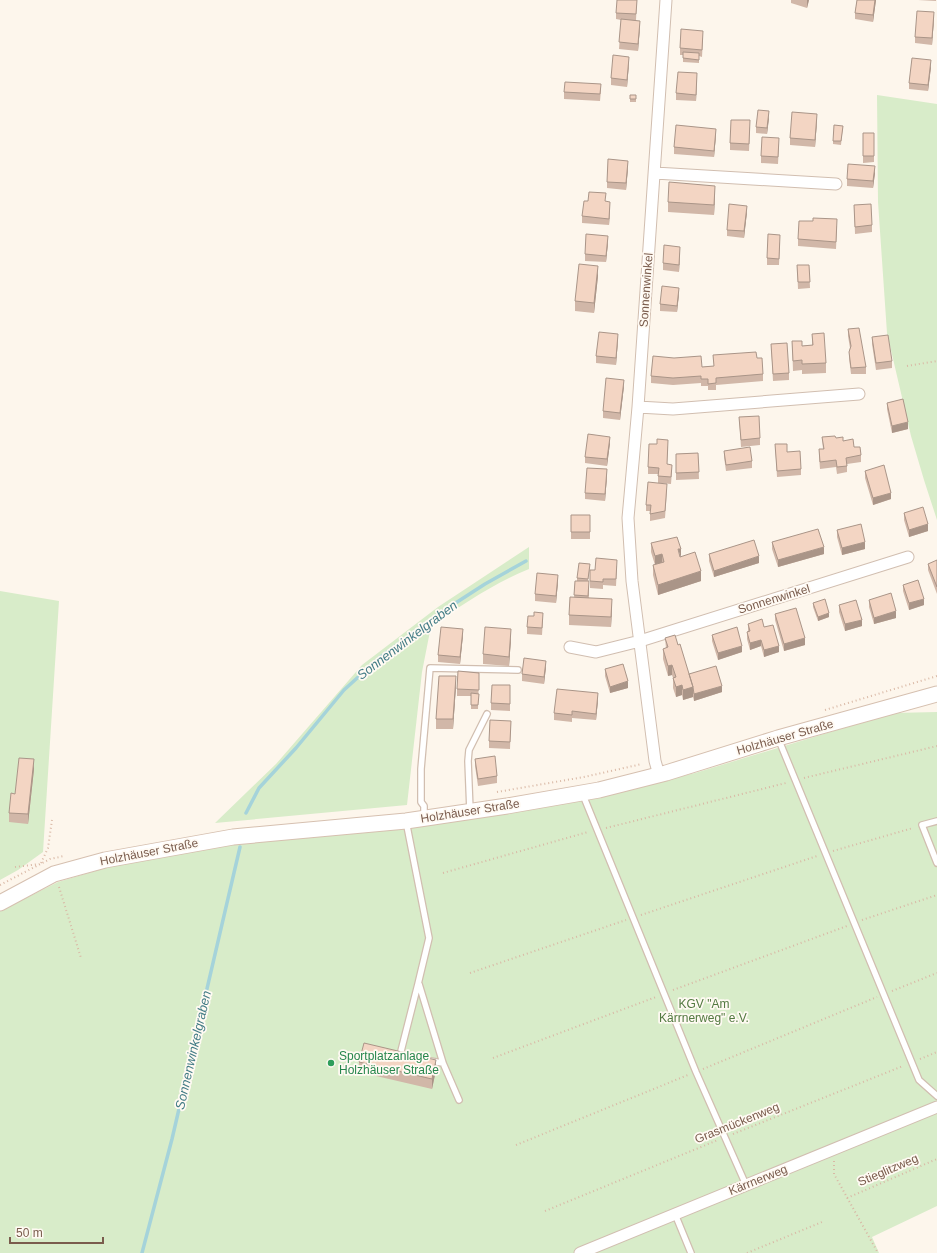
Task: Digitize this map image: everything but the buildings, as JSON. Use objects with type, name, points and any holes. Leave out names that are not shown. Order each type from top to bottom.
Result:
[{"type":"main road","name":"Holzhäuser Straße","points":[[0,903],[54,874],[105,860],[233,837],[406,821],[599,790],[657,768],[778,738],[937,694]]},
{"type":"street","name":"Sonnenwinkel","points":[[657,768],[632,581],[628,518],[638,407],[666,0]]},
{"type":"street","points":[[655,173],[836,184]]},
{"type":"street","points":[[638,407],[673,409],[859,394]]},
{"type":"street","name":"Sonnenwinkel","points":[[570,647],[596,652],[640,640],[908,557]]},
{"type":"street","name":"Kärrnerweg","points":[[580,1253],[937,1107]]},
{"type":"lane","points":[[424,818],[424,806],[421,802],[421,769],[430,668],[518,670]]},
{"type":"lane","points":[[470,811],[469,750],[487,714]]},
{"type":"lane","points":[[778,738],[919,1080],[937,1096]]},
{"type":"lane","points":[[582,792],[696,1072],[746,1185]]},
{"type":"lane","points":[[406,821],[429,938],[400,1055],[407,1056]]},
{"type":"lane","points":[[937,821],[922,825],[937,863]]},
{"type":"lane","points":[[418,984],[443,1063],[459,1100]]},
{"type":"lane","points":[[421,1059],[443,1063]]},
{"type":"lane","points":[[675,1214],[691,1253]]},
{"type":"path","points":[[907,366],[937,362]]},
{"type":"path","points":[[823,710],[937,676]]},
{"type":"path","points":[[443,873],[598,830],[937,746]]},
{"type":"path","points":[[492,793],[584,777],[657,768]]},
{"type":"path","points":[[40,864],[48,848],[52,820]]},
{"type":"path","points":[[470,972],[825,853],[922,825]]},
{"type":"path","points":[[0,885],[50,859],[66,856]]},
{"type":"path","points":[[15,867],[40,864],[54,874],[58,882],[81,958]]},
{"type":"path","points":[[854,923],[937,895]]},
{"type":"path","points":[[516,1145],[937,972]]},
{"type":"path","name":"Grasmückenweg","points":[[545,1211],[937,1052]]},
{"type":"path","points":[[834,1149],[834,1174],[878,1253]]},
{"type":"path","name":"Stieglitzweg","points":[[847,1198],[937,1159]]},
{"type":"path","points":[[747,1253],[822,1222]]},
{"type":"green space","points":[[877,95],[937,104],[937,520],[911,436],[887,333],[878,202]]},
{"type":"green space","points":[[529,547],[529,569],[466,602],[431,626],[422,672],[407,805],[215,823],[276,764],[362,665],[438,607]]},
{"type":"green space","points":[[0,591],[59,601],[43,852],[18,870],[0,880]]},
{"type":"green space","name":"KGV \"Am Kärrnerweg\" e.V.","points":[[937,712],[937,1206],[872,1237],[879,1253],[0,1253],[0,911],[58,882],[115,865],[232,844],[414,827],[589,799],[695,773],[893,713]]},
{"type":"waterway","name":"Sonnenwinkelgraben","points":[[246,813],[259,788],[296,748],[344,690],[378,659],[437,615],[485,584],[526,561]]},
{"type":"waterway","name":"Sonnenwinkelgraben","points":[[142,1253],[172,1139],[240,847]]},
{"type":"place","name":"Sportplatzanlage Holzhäuser Straße","points":[[331,1063]]}]
